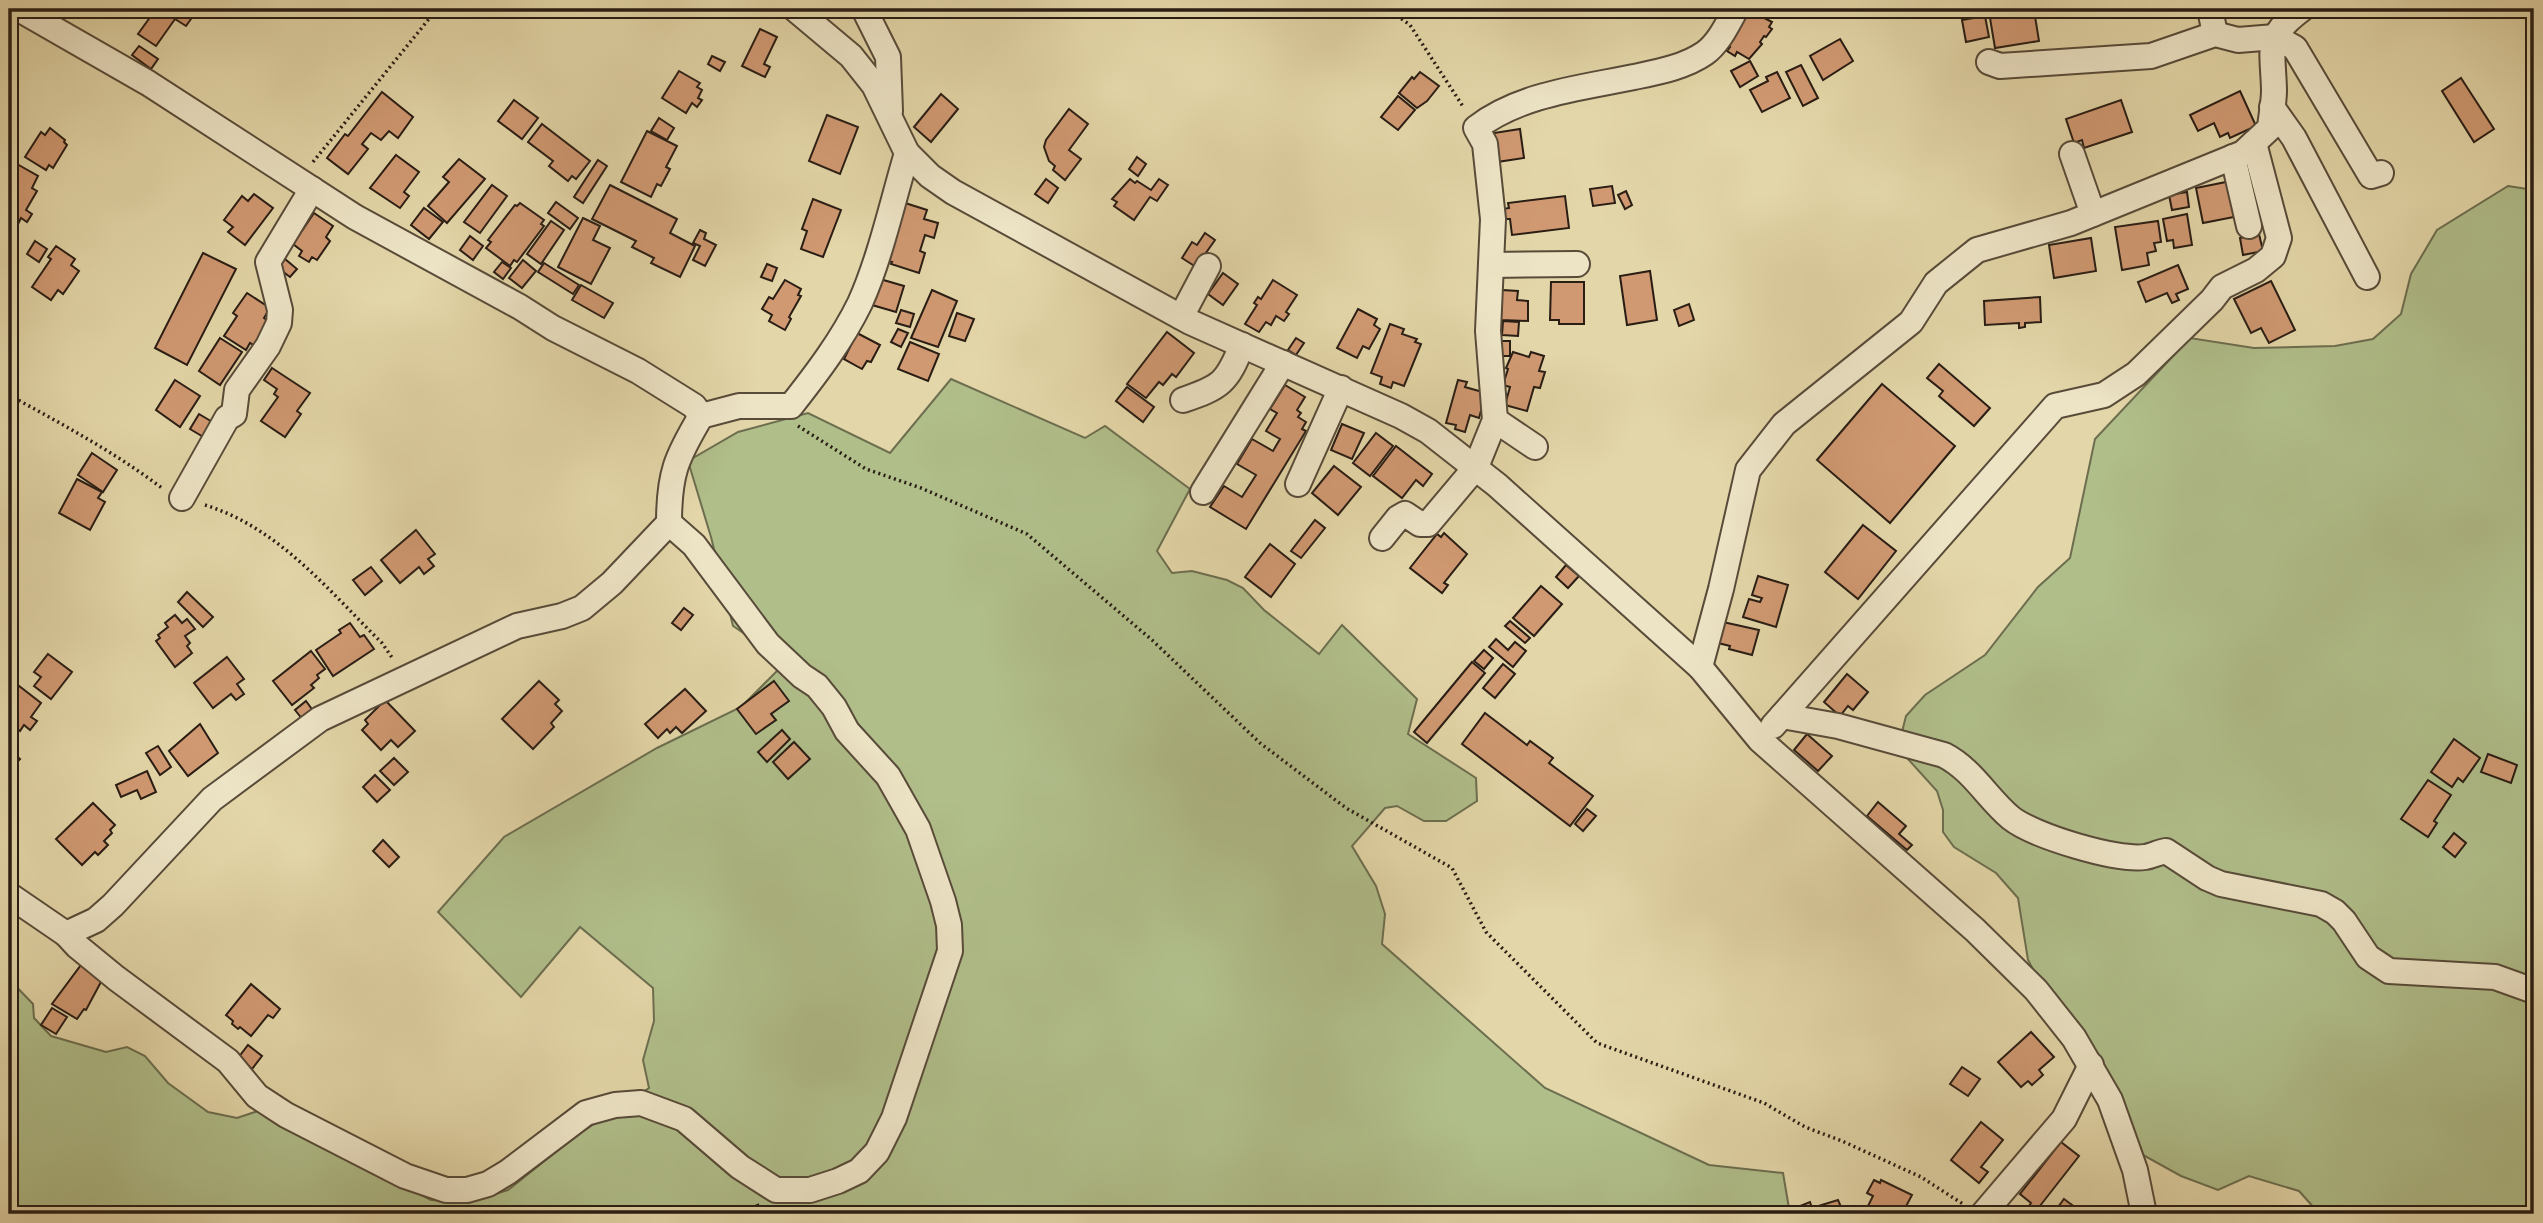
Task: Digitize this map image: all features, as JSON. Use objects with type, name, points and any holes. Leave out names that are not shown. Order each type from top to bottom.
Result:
[{"type":"street","points":[[19,9],[310,178],[355,217],[520,307],[553,328],[638,371],[694,406],[701,416]]},
{"type":"street","points":[[795,9],[851,57],[873,85],[907,153],[930,176],[953,192],[1181,317],[1341,388],[1428,431],[1476,467],[1700,667],[1760,740],[2019,972],[2067,1030],[2091,1065],[2124,1133],[2144,1214]]},
{"type":"street","points":[[864,9],[888,57],[890,115]]},
{"type":"street","points":[[1382,538],[1398,518],[1405,514],[1420,524],[1427,524],[1476,467],[1495,421],[1488,331],[1493,219],[1485,144],[1476,128],[1492,115],[1545,95],[1659,72],[1689,62],[1708,52],[1736,9]]},
{"type":"street","points":[[2210,9],[2215,34]]},
{"type":"street","points":[[1700,667],[1748,470],[1784,424],[1911,322],[1936,283],[1977,250],[2071,223],[2243,153],[2270,128],[2274,93],[2272,45],[2282,23],[2302,9]]},
{"type":"street","points":[[1989,62],[2000,66],[2151,56],[2215,34],[2238,40],[2275,37],[2295,48],[2371,176],[2381,173]]},
{"type":"street","points":[[2272,107],[2294,138],[2367,277]]},
{"type":"street","points":[[1760,740],[2054,406],[2104,395],[2136,374],[2213,300],[2222,287],[2256,270],[2273,256],[2279,238],[2254,143]]},
{"type":"street","points":[[66,934],[96,920],[113,905],[212,799],[320,719],[517,626],[562,617],[582,608],[612,583],[669,523],[672,472],[701,416],[739,406],[791,406],[834,349],[860,303],[907,153]]},
{"type":"street","points":[[2072,154],[2093,214]]},
{"type":"street","points":[[2233,157],[2249,226]]},
{"type":"street","points":[[182,498],[227,418],[234,414],[237,390],[268,346],[279,323],[280,310],[268,262],[310,178]]},
{"type":"street","points":[[1491,265],[1577,264]]},
{"type":"street","points":[[1181,317],[1208,266]]},
{"type":"street","points":[[1183,400],[1214,389],[1231,372],[1242,345]]},
{"type":"street","points":[[1203,492],[1283,363]]},
{"type":"street","points":[[1298,485],[1341,388]]},
{"type":"street","points":[[1495,421],[1535,447]]},
{"type":"street","points":[[9,895],[66,934],[116,978],[228,1061],[257,1096],[286,1115],[405,1176],[446,1190],[467,1190],[488,1184],[586,1113],[615,1105],[641,1103],[684,1119],[740,1167],[776,1190],[810,1190],[859,1171],[877,1152],[894,1118],[950,951],[949,925],[943,901],[918,830],[888,776],[847,731],[834,707],[817,686],[802,676],[768,644],[694,545],[669,523]]},
{"type":"street","points":[[1782,716],[1838,726],[1944,755],[1960,763],[2012,818],[2047,836],[2111,854],[2144,857],[2166,850],[2207,878],[2221,884],[2321,904],[2344,921],[2368,957],[2389,971],[2495,977],[2534,991]]},
{"type":"street","points":[[1975,1211],[2064,1119],[2091,1065]]},
{"type":"path","points":[[310,178],[316,160],[437,9]]},
{"type":"path","points":[[1388,9],[1410,25],[1421,39],[1476,128]]},
{"type":"path","points":[[9,395],[91,439],[169,494],[229,513],[280,543],[382,643],[406,678]]},
{"type":"path","points":[[791,406],[799,428],[866,469],[921,488],[1027,534],[1152,640],[1260,743],[1346,808],[1452,868],[1486,932],[1597,1043],[1764,1103],[1805,1127],[1921,1177],[1975,1211]]},
{"type":"green space","points":[[2508,186],[2534,190],[2534,1214],[2317,1214],[2299,1191],[2249,1176],[2218,1190],[2181,1176],[2143,1155],[2127,1116],[2042,986],[2028,960],[2018,898],[1996,873],[1954,847],[1943,832],[1943,810],[1937,791],[1898,748],[1906,716],[1925,695],[1985,655],[2038,587],[2070,558],[2095,439],[2190,338],[2254,348],[2335,346],[2373,339],[2401,314],[2411,274],[2437,230]]},
{"type":"green space","points":[[951,379],[1085,438],[1105,426],[1190,489],[1157,551],[1172,573],[1192,571],[1227,580],[1243,588],[1264,610],[1319,654],[1342,625],[1417,699],[1408,734],[1476,778],[1477,801],[1446,821],[1424,821],[1397,806],[1385,808],[1352,846],[1376,886],[1385,914],[1382,944],[1545,1088],[1709,1165],[1783,1173],[1790,1214],[9,1214],[9,979],[33,1004],[34,1018],[51,1036],[106,1052],[127,1047],[145,1056],[168,1083],[208,1112],[237,1118],[258,1111],[431,1200],[469,1202],[508,1190],[577,1135],[649,1088],[643,1060],[654,1021],[653,988],[580,927],[521,997],[438,912],[504,837],[657,748],[741,707],[786,662],[733,626],[711,537],[688,461],[738,432],[808,413],[890,453]]},
{"type":"building","points":[[156,9],[198,9],[186,26],[175,19],[156,46],[138,34]]},
{"type":"building","points":[[1747,9],[1772,22],[1769,27],[1772,29],[1749,59],[1737,52],[1735,56],[1727,51],[1730,47],[1726,45]]},
{"type":"building","points":[[2034,10],[2039,41],[1995,48],[1990,18]]},
{"type":"building","points":[[1985,16],[1989,37],[1966,42],[1962,20]]},
{"type":"building","points":[[760,29],[777,37],[764,64],[770,67],[765,77],[742,66]]},
{"type":"building","points":[[1840,39],[1853,61],[1823,80],[1810,56]]},
{"type":"building","points":[[139,46],[158,59],[151,69],[132,55]]},
{"type":"building","points":[[712,56],[725,62],[720,71],[708,64]]},
{"type":"building","points":[[1750,61],[1758,76],[1740,87],[1731,71]]},
{"type":"building","points":[[1801,65],[1818,98],[1803,106],[1786,72]]},
{"type":"building","points":[[679,71],[700,83],[697,87],[702,90],[698,98],[702,100],[697,107],[692,103],[686,113],[662,98]]},
{"type":"building","points":[[1420,72],[1439,86],[1427,101],[1417,108],[1399,93],[1412,77],[1414,79]]},
{"type":"building","points":[[1777,72],[1790,98],[1762,112],[1750,90],[1768,81],[1766,77]]},
{"type":"building","points":[[2461,78],[2494,129],[2474,142],[2442,91]]},
{"type":"building","points":[[2240,91],[2256,126],[2230,138],[2228,133],[2220,137],[2214,123],[2198,131],[2190,115]]},
{"type":"building","points":[[382,92],[413,117],[398,138],[389,131],[381,140],[371,133],[362,144],[368,149],[348,174],[327,158]]},
{"type":"building","points":[[941,94],[958,109],[931,142],[914,127]]},
{"type":"building","points":[[1398,96],[1415,110],[1398,130],[1381,117]]},
{"type":"building","points":[[514,100],[538,118],[522,139],[498,121]]},
{"type":"building","points":[[2121,100],[2132,132],[2084,148],[2082,140],[2074,143],[2066,119]]},
{"type":"building","points":[[1069,109],[1088,124],[1069,150],[1081,159],[1065,180],[1053,170],[1055,166],[1049,161],[1044,147],[1046,140]]},
{"type":"building","points":[[827,115],[858,127],[840,174],[809,161]]},
{"type":"building","points":[[659,118],[674,128],[667,140],[651,131]]},
{"type":"building","points":[[542,124],[590,161],[576,179],[572,176],[568,181],[549,166],[553,161],[528,142]]},
{"type":"building","points":[[50,128],[65,140],[67,145],[53,168],[49,165],[46,170],[25,157],[41,132],[45,135]]},
{"type":"building","points":[[1520,129],[1524,158],[1497,162],[1494,133]]},
{"type":"building","points":[[647,131],[677,146],[666,167],[670,169],[661,186],[657,184],[651,197],[621,182]]},
{"type":"building","points":[[396,155],[419,172],[404,192],[409,196],[400,208],[370,188]]},
{"type":"building","points":[[1137,157],[1146,164],[1138,176],[1129,169]]},
{"type":"building","points":[[459,159],[485,179],[447,223],[428,206],[449,182],[443,177]]},
{"type":"building","points":[[598,160],[607,166],[583,203],[574,197]]},
{"type":"building","points":[[17,164],[38,176],[32,188],[37,191],[26,210],[32,214],[27,222],[21,218],[18,224],[9,219],[9,179]]},
{"type":"building","points":[[1046,179],[1058,188],[1048,203],[1035,194]]},
{"type":"building","points":[[1130,179],[1151,190],[1159,179],[1168,185],[1157,201],[1150,197],[1134,220],[1114,206],[1117,202],[1112,199]]},
{"type":"building","points":[[2231,181],[2239,216],[2203,223],[2196,188]]},
{"type":"building","points":[[492,185],[507,196],[480,233],[464,222]]},
{"type":"building","points":[[610,185],[677,219],[670,233],[695,246],[680,277],[651,263],[654,258],[632,247],[636,241],[592,219]]},
{"type":"building","points":[[1612,186],[1615,203],[1593,206],[1590,189]]},
{"type":"building","points":[[1626,191],[1632,205],[1625,209],[1618,195]]},
{"type":"building","points":[[2187,192],[2189,207],[2172,210],[2169,195]]},
{"type":"building","points":[[254,194],[273,208],[245,245],[228,232],[233,227],[224,220],[242,196],[248,201]]},
{"type":"building","points":[[1565,196],[1569,228],[1512,235],[1510,219],[1504,219],[1503,209],[1509,208],[1508,203]]},
{"type":"building","points":[[813,199],[841,210],[823,257],[801,249],[807,231],[802,229]]},
{"type":"building","points":[[556,202],[578,218],[570,229],[548,213]]},
{"type":"building","points":[[902,202],[927,210],[924,219],[938,223],[934,238],[925,235],[920,251],[925,253],[919,273],[884,260]]},
{"type":"building","points":[[520,203],[544,220],[541,224],[544,226],[517,262],[514,260],[510,266],[486,248],[491,242],[488,240],[515,205]]},
{"type":"building","points":[[424,208],[443,222],[429,239],[411,225]]},
{"type":"building","points":[[314,213],[333,226],[326,237],[330,241],[317,260],[312,257],[309,262],[299,256],[302,251],[293,244]]},
{"type":"building","points":[[2187,214],[2192,245],[2174,248],[2173,240],[2167,241],[2163,219]]},
{"type":"building","points":[[583,218],[600,226],[593,240],[610,248],[591,284],[558,267]]},
{"type":"building","points":[[551,221],[564,230],[541,264],[527,254]]},
{"type":"building","points":[[2158,221],[2161,242],[2154,243],[2156,251],[2147,253],[2149,265],[2122,270],[2115,227]]},
{"type":"building","points":[[700,230],[706,233],[704,239],[716,245],[705,266],[693,260],[700,246],[693,243]]},
{"type":"building","points":[[1205,233],[1215,240],[1196,267],[1182,258],[1192,242],[1197,245]]},
{"type":"building","points":[[2259,234],[2263,251],[2243,255],[2240,238]]},
{"type":"building","points":[[470,236],[483,246],[473,260],[460,250]]},
{"type":"building","points":[[2091,238],[2096,271],[2054,278],[2049,245]]},
{"type":"building","points":[[35,241],[47,249],[39,262],[27,254]]},
{"type":"building","points":[[56,246],[75,259],[71,265],[79,271],[63,294],[58,290],[51,300],[32,287],[51,259],[48,257]]},
{"type":"building","points":[[203,253],[236,269],[187,365],[155,348]]},
{"type":"building","points":[[285,259],[297,269],[290,277],[278,268]]},
{"type":"building","points":[[523,260],[536,271],[522,288],[509,278]]},
{"type":"building","points":[[502,262],[511,268],[503,279],[494,272]]},
{"type":"building","points":[[544,263],[579,285],[573,294],[538,272]]},
{"type":"building","points":[[767,264],[777,268],[772,281],[761,277]]},
{"type":"building","points":[[2178,265],[2188,289],[2176,294],[2179,300],[2172,303],[2167,293],[2146,302],[2138,282]]},
{"type":"building","points":[[1650,271],[1657,320],[1627,325],[1620,276]]},
{"type":"building","points":[[1223,273],[1238,284],[1223,305],[1208,294]]},
{"type":"building","points":[[880,279],[904,286],[896,312],[872,305]]},
{"type":"building","points":[[785,280],[801,289],[798,295],[801,296],[785,330],[769,321],[772,315],[762,309],[769,297],[773,299]]},
{"type":"building","points":[[1273,280],[1297,295],[1286,312],[1289,314],[1284,321],[1276,316],[1271,325],[1266,322],[1259,332],[1245,324],[1257,305],[1254,303],[1258,297],[1261,299]]},
{"type":"building","points":[[2271,281],[2295,330],[2269,343],[2261,328],[2251,333],[2234,299]]},
{"type":"building","points":[[1551,282],[1584,282],[1584,324],[1559,324],[1559,320],[1550,320]]},
{"type":"building","points":[[581,285],[613,303],[604,318],[572,300]]},
{"type":"building","points":[[932,290],[957,301],[938,347],[911,338]]},
{"type":"building","points":[[1502,290],[1518,291],[1517,300],[1528,301],[1528,321],[1501,320]]},
{"type":"building","points":[[247,293],[270,308],[264,318],[271,323],[255,346],[250,343],[246,350],[224,336],[237,316],[233,313]]},
{"type":"building","points":[[2040,297],[2041,322],[2025,323],[2025,327],[2019,328],[2019,323],[1985,325],[1984,301]]},
{"type":"building","points":[[1689,304],[1694,320],[1679,326],[1674,310]]},
{"type":"building","points":[[1358,309],[1377,319],[1374,325],[1380,329],[1369,349],[1363,346],[1357,358],[1337,348]]},
{"type":"building","points":[[901,310],[914,314],[910,327],[896,323]]},
{"type":"building","points":[[957,313],[974,319],[965,341],[949,336]]},
{"type":"building","points":[[1503,321],[1519,322],[1518,336],[1502,335]]},
{"type":"building","points":[[1390,324],[1404,329],[1402,334],[1417,339],[1415,342],[1421,344],[1404,386],[1393,382],[1391,388],[1380,384],[1382,377],[1371,373]]},
{"type":"building","points":[[898,329],[908,333],[901,347],[891,342]]},
{"type":"building","points":[[1167,332],[1194,353],[1176,377],[1172,374],[1163,385],[1159,382],[1146,398],[1127,384]]},
{"type":"building","points":[[857,333],[880,345],[871,362],[867,361],[862,369],[844,359]]},
{"type":"building","points":[[220,338],[242,352],[220,385],[199,371]]},
{"type":"building","points":[[1296,338],[1304,343],[1296,355],[1288,350]]},
{"type":"building","points":[[1498,341],[1510,341],[1510,356],[1498,356]]},
{"type":"building","points":[[910,342],[939,354],[928,381],[898,369]]},
{"type":"building","points":[[1513,352],[1529,357],[1531,352],[1544,356],[1539,371],[1545,372],[1540,388],[1534,387],[1527,411],[1505,405],[1510,387],[1503,385]]},
{"type":"building","points":[[1939,364],[1990,408],[1974,426],[1939,396],[1943,391],[1927,378]]},
{"type":"building","points":[[272,368],[310,393],[297,411],[301,414],[285,437],[261,421],[278,397],[274,394],[277,389],[264,380]]},
{"type":"building","points":[[175,380],[200,396],[180,427],[156,410]]},
{"type":"building","points":[[1458,380],[1467,382],[1465,387],[1486,393],[1479,418],[1470,415],[1465,432],[1455,429],[1456,425],[1446,423]]},
{"type":"building","points":[[1882,384],[1955,446],[1890,523],[1817,460]]},
{"type":"building","points":[[1285,385],[1305,397],[1297,410],[1301,413],[1298,417],[1306,422],[1302,429],[1306,431],[1246,529],[1210,507],[1224,486],[1242,497],[1256,475],[1237,464],[1252,439],[1273,451],[1280,439],[1266,431],[1277,413],[1270,409]]},
{"type":"building","points":[[1127,387],[1154,407],[1143,422],[1116,401]]},
{"type":"building","points":[[199,414],[214,423],[205,438],[190,429]]},
{"type":"building","points":[[1342,424],[1364,433],[1352,459],[1331,450]]},
{"type":"building","points":[[1376,433],[1393,446],[1370,476],[1353,463]]},
{"type":"building","points":[[1396,446],[1432,474],[1423,486],[1416,480],[1402,498],[1373,476]]},
{"type":"building","points":[[92,453],[117,470],[103,492],[78,475]]},
{"type":"building","points":[[1334,466],[1361,487],[1338,515],[1312,493]]},
{"type":"building","points":[[77,479],[102,492],[98,498],[105,502],[90,530],[59,513]]},
{"type":"building","points":[[1315,520],[1325,528],[1301,558],[1291,551]]},
{"type":"building","points":[[1863,525],[1896,551],[1858,599],[1825,572]]},
{"type":"building","points":[[416,530],[435,554],[428,559],[434,566],[424,574],[419,567],[400,583],[381,560]]},
{"type":"building","points":[[1444,533],[1467,554],[1444,583],[1448,585],[1442,593],[1410,568],[1437,534],[1441,537]]},
{"type":"building","points":[[1270,544],[1295,564],[1271,597],[1245,577]]},
{"type":"building","points":[[1566,565],[1579,576],[1568,588],[1556,577]]},
{"type":"building","points":[[371,567],[382,581],[365,595],[353,580]]},
{"type":"building","points":[[1758,576],[1788,585],[1776,627],[1743,617],[1749,599],[1760,602],[1762,598],[1752,595]]},
{"type":"building","points":[[1541,586],[1562,604],[1534,636],[1513,618]]},
{"type":"building","points":[[187,592],[213,617],[203,627],[178,602]]},
{"type":"building","points":[[684,608],[693,615],[681,630],[672,623]]},
{"type":"building","points":[[175,615],[182,623],[187,619],[195,629],[185,636],[192,653],[175,667],[156,641],[160,638],[158,635],[168,627],[165,623]]},
{"type":"building","points":[[1510,621],[1530,638],[1525,643],[1505,626]]},
{"type":"building","points":[[1723,622],[1759,630],[1752,655],[1718,643]]},
{"type":"building","points":[[350,623],[360,637],[364,635],[374,649],[333,676],[316,650],[341,633],[339,630]]},
{"type":"building","points":[[1496,639],[1508,650],[1515,642],[1526,651],[1513,667],[1489,647]]},
{"type":"building","points":[[1484,650],[1493,658],[1484,669],[1474,661]]},
{"type":"building","points":[[311,651],[325,669],[311,685],[314,688],[292,705],[273,681]]},
{"type":"building","points":[[48,654],[72,672],[51,699],[34,686],[41,677],[34,672]]},
{"type":"building","points":[[227,657],[244,679],[237,684],[244,694],[236,700],[231,694],[213,708],[194,683]]},
{"type":"building","points":[[1472,662],[1485,673],[1427,743],[1414,732]]},
{"type":"building","points":[[1503,664],[1515,674],[1495,698],[1483,688]]},
{"type":"building","points":[[1847,674],[1868,692],[1853,710],[1848,706],[1840,716],[1824,702]]},
{"type":"building","points":[[539,681],[559,700],[555,704],[562,711],[551,723],[554,727],[533,749],[502,719]]},
{"type":"building","points":[[774,681],[789,701],[771,714],[776,720],[756,734],[737,709]]},
{"type":"building","points":[[14,682],[41,703],[31,717],[37,721],[30,730],[24,725],[20,731],[16,728],[9,736],[9,688]]},
{"type":"building","points":[[685,689],[706,711],[682,733],[676,727],[670,733],[667,729],[658,738],[645,724]]},
{"type":"building","points":[[385,700],[415,731],[398,747],[391,740],[381,750],[362,730],[368,724],[365,720]]},
{"type":"building","points":[[306,701],[314,712],[303,720],[295,710]]},
{"type":"building","points":[[1485,713],[1527,745],[1530,741],[1553,758],[1549,763],[1593,796],[1570,826],[1462,744]]},
{"type":"building","points":[[200,724],[218,753],[188,776],[169,751]]},
{"type":"building","points":[[782,730],[790,739],[767,762],[758,752]]},
{"type":"building","points":[[1807,734],[1832,756],[1818,771],[1794,750]]},
{"type":"building","points":[[2454,739],[2480,758],[2463,782],[2458,778],[2452,787],[2431,772]]},
{"type":"building","points":[[794,742],[810,759],[788,779],[773,762]]},
{"type":"building","points":[[158,746],[171,767],[160,775],[146,753]]},
{"type":"building","points":[[9,749],[20,759],[9,771]]},
{"type":"building","points":[[2488,754],[2517,765],[2511,783],[2481,772]]},
{"type":"building","points":[[394,758],[408,772],[394,785],[380,771]]},
{"type":"building","points":[[147,771],[156,792],[141,799],[137,790],[121,797],[116,785]]},
{"type":"building","points":[[375,775],[390,790],[377,802],[363,787]]},
{"type":"building","points":[[2428,780],[2451,795],[2434,821],[2437,823],[2428,837],[2401,819]]},
{"type":"building","points":[[1878,802],[1906,826],[1899,834],[1912,845],[1907,850],[1867,816]]},
{"type":"building","points":[[93,803],[115,825],[104,841],[108,845],[98,855],[95,852],[82,865],[56,839]]},
{"type":"building","points":[[1587,809],[1596,816],[1583,831],[1575,824]]},
{"type":"building","points":[[2454,833],[2466,843],[2455,857],[2443,847]]},
{"type":"building","points":[[383,840],[399,857],[389,867],[373,851]]},
{"type":"building","points":[[81,965],[102,980],[86,1010],[84,1009],[77,1019],[52,1004]]},
{"type":"building","points":[[251,984],[280,1009],[273,1018],[268,1015],[251,1036],[232,1024],[233,1021],[226,1015]]},
{"type":"building","points":[[52,1008],[67,1017],[56,1034],[41,1025]]},
{"type":"building","points":[[2031,1032],[2054,1057],[2039,1070],[2043,1075],[2032,1085],[2028,1081],[2021,1087],[1998,1062]]},
{"type":"building","points":[[248,1045],[262,1056],[252,1069],[238,1058]]},
{"type":"building","points":[[1962,1067],[1980,1079],[1968,1096],[1950,1084]]},
{"type":"building","points":[[1981,1122],[2003,1140],[1981,1167],[1988,1172],[1979,1183],[1951,1160]]},
{"type":"building","points":[[2061,1142],[2079,1156],[2036,1211],[2020,1194]]},
{"type":"building","points":[[1874,1180],[1880,1183],[1881,1180],[1912,1195],[1902,1214],[1864,1214],[1873,1196],[1867,1193]]},
{"type":"building","points":[[2064,1199],[2076,1208],[2071,1214],[2053,1214]]},
{"type":"building","points":[[1838,1200],[1844,1214],[1792,1214],[1790,1210],[1810,1202],[1812,1208]]}]
